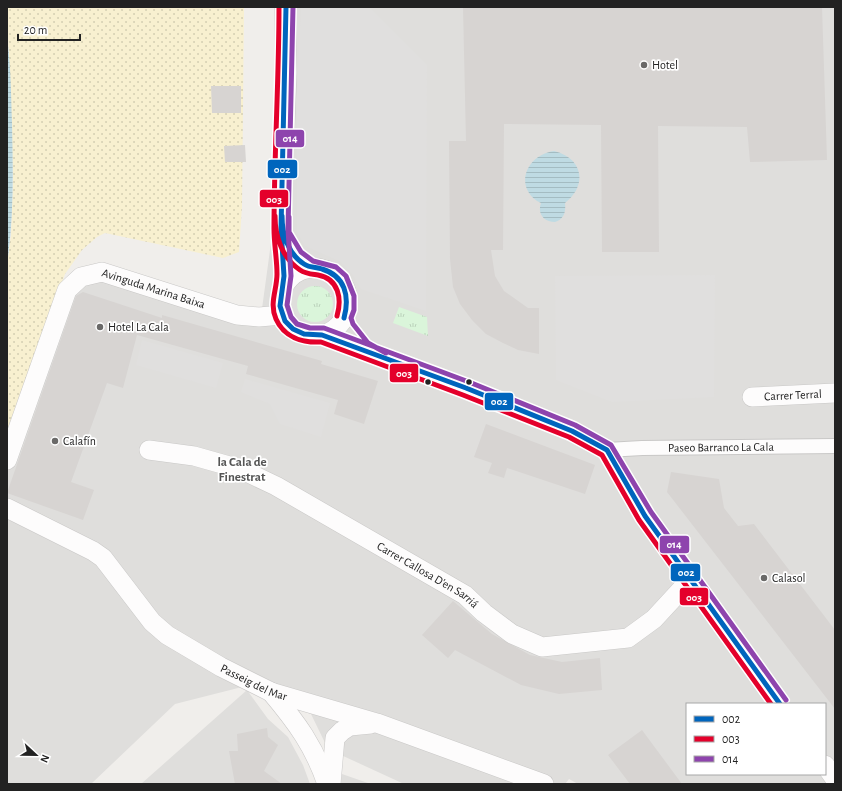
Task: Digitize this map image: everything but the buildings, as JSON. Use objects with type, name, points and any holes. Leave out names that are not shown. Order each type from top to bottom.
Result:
[{"type":"street","points":[[286,7],[287,73],[281,230],[284,284],[280,294],[279,304],[282,315],[294,330],[312,336],[322,335],[347,325]]},
{"type":"street","points":[[281,230],[290,250],[302,262],[311,268]]},
{"type":"street","points":[[284,284],[296,273],[311,268],[326,270],[339,279],[345,288],[348,298],[347,325],[370,354]]},
{"type":"street","name":"Avinguda Marina Baixa","points":[[7,460],[11,441],[67,290],[81,277],[102,272],[236,315],[259,317],[282,315]]},
{"type":"street","points":[[322,335],[370,354],[466,388],[572,431],[607,450],[645,516],[779,703]]},
{"type":"street","name":"Carrer Terral","points":[[752,397],[835,393]]},
{"type":"street","name":"Paseo Barranco La Cala","points":[[607,450],[642,448],[835,446]]},
{"type":"street","name":"Carrer Callosa D'en Sarriá","points":[[149,450],[194,456],[240,469],[276,486],[465,595],[484,613],[512,634],[542,647],[628,638],[654,619],[690,580]]},
{"type":"street","name":"Passeig del Mar","points":[[7,508],[93,551],[103,558],[152,622],[167,635],[221,666],[272,692],[376,723],[544,784]]},
{"type":"street","points":[[272,692],[301,729],[319,760],[327,784]]},
{"type":"street","points":[[331,784],[335,738],[350,726],[376,723]]},
{"type":"street","points":[[826,766],[835,779]]},
{"type":"shaded area","points":[[274,7],[835,7],[835,784],[578,784],[569,779],[565,784],[404,784],[328,749],[311,714],[246,686],[175,704],[91,784],[7,784],[7,444],[82,274],[261,316],[276,206]]},
{"type":"shaded area","points":[[301,7],[369,7],[427,65],[426,311],[361,289],[353,275],[341,262],[305,246],[297,232],[297,94]]},
{"type":"shaded area","points":[[715,275],[714,397],[612,402],[556,380],[555,276]]},
{"type":"shaded area","points":[[142,340],[223,363],[216,388],[136,365]]},
{"type":"shaded area","points":[[245,379],[330,403],[321,437],[280,424],[270,404],[241,392]]},
{"type":"shaded area","points":[[247,690],[268,719],[288,737],[303,765],[310,784],[141,784]]},
{"type":"shaded area","points":[[342,774],[365,782],[371,784],[341,784]]},
{"type":"sand","points":[[7,7],[244,7],[242,206],[239,252],[223,258],[105,233],[97,237],[82,250],[65,274],[7,436],[7,264],[11,235],[13,178]]},
{"type":"green space","points":[[315,286],[325,289],[330,294],[333,304],[330,314],[325,319],[315,322],[305,319],[300,314],[297,304],[300,294],[305,289]]},
{"type":"green space","points":[[399,307],[427,317],[428,336],[393,323]]},
{"type":"water","points":[[7,38],[11,80],[13,176],[11,229],[7,264]]},
{"type":"water","points":[[554,151],[571,160],[579,173],[579,180],[577,188],[565,203],[564,215],[555,222],[551,222],[542,217],[540,211],[541,203],[532,197],[527,190],[525,181],[526,173],[536,159],[544,154]]},
{"type":"transit line","name":"003","points":[[279,7],[274,229],[277,280],[273,302],[274,313],[279,325],[294,338],[321,342],[463,395],[569,437],[602,455],[639,520],[770,703]]},
{"type":"transit line","name":"002","points":[[286,7],[281,229],[284,276],[280,306],[285,321],[293,329],[304,334],[322,335],[466,388],[572,431],[607,450],[645,516],[779,703]]},
{"type":"transit line","name":"014","points":[[293,7],[288,229],[291,276],[287,305],[291,317],[297,324],[310,328],[324,328],[469,382],[575,425],[611,445],[651,512],[786,700]]},
{"type":"transit line","name":"003","points":[[275,216],[278,239],[288,259],[302,271],[325,277],[335,285],[339,297],[337,316]]},
{"type":"transit line","name":"002","points":[[282,216],[283,230],[287,243],[298,260],[308,266],[330,272],[341,282],[346,295],[346,310],[344,318]]},
{"type":"transit line","name":"014","points":[[289,217],[289,232],[301,252],[313,261],[336,267],[346,276],[354,296],[354,310],[351,318],[353,324],[368,343],[386,353]]},
{"type":"place","name":"Hotel","points":[[644,65]]},
{"type":"place","name":"Hotel La Cala","points":[[100,327]]},
{"type":"place","name":"Calafín","points":[[55,441]]},
{"type":"place","name":"Calasol","points":[[764,578]]},
{"type":"district","name":"la Cala de Finestrat","points":[[242,470]]}]
